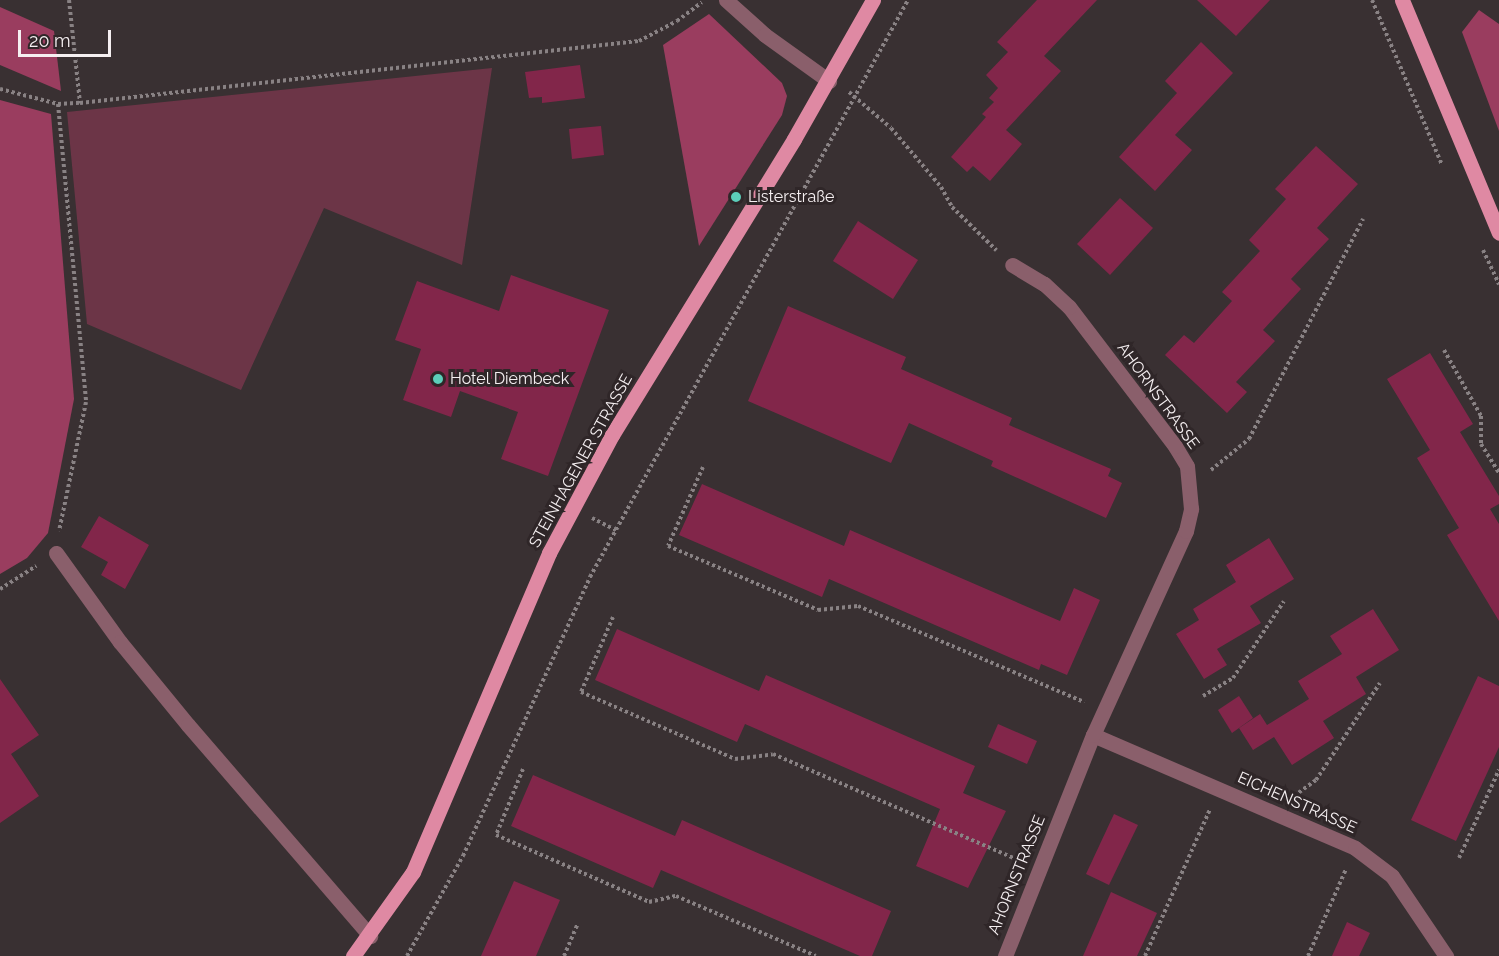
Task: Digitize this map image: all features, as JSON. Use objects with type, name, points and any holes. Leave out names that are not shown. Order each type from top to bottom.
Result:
[{"type":"main road","name":"STEINHAGENER STRASSE","points":[[353,956],[370,936],[413,872],[549,553],[601,456],[829,81],[873,0]]},
{"type":"main road","points":[[1402,0],[1499,233]]},
{"type":"street","points":[[726,0],[765,35],[829,81]]},
{"type":"street","name":"AHORNSTRASSE","points":[[1005,956],[1093,735],[1186,531],[1190,487],[1187,466],[1174,446],[1069,307],[1044,284],[1012,265]]},
{"type":"street","points":[[56,553],[120,642],[370,936]]},
{"type":"street","name":"EICHENSTRASSE","points":[[1093,735],[1355,848],[1392,876],[1446,956]]},
{"type":"path","points":[[69,0],[80,103]]},
{"type":"path","points":[[0,89],[58,104],[80,103],[639,41],[677,21],[704,0]]},
{"type":"path","points":[[407,956],[463,856],[590,577],[857,97],[908,0]]},
{"type":"path","points":[[829,81],[857,97],[917,157],[963,219],[1012,265]]},
{"type":"path","points":[[0,589],[56,553],[86,402],[58,104]]},
{"type":"path","points":[[1190,487],[1249,439],[1362,219]]},
{"type":"path","points":[[1444,350],[1481,416],[1481,444],[1499,473]]},
{"type":"path","points":[[703,467],[668,546],[818,610],[858,606],[1104,710]]},
{"type":"path","points":[[1203,696],[1233,678],[1284,601]]},
{"type":"path","points":[[613,617],[581,692],[735,759],[773,754],[1039,868]]},
{"type":"path","points":[[1271,812],[1316,780],[1380,683]]},
{"type":"path","points":[[523,769],[496,835],[649,902],[676,896],[816,956]]},
{"type":"path","points":[[1459,858],[1499,770]]},
{"type":"path","points":[[1144,956],[1218,789]]},
{"type":"path","points":[[1308,956],[1355,848]]},
{"type":"path","points":[[564,956],[577,925]]},
{"type":"shaded area","points":[[0,7],[54,31],[61,91],[0,65]]},
{"type":"shaded area","points":[[1479,10],[1499,24],[1499,131],[1462,32]]},
{"type":"shaded area","points":[[709,14],[782,83],[787,96],[782,115],[699,246],[663,45]]},
{"type":"shaded area","points":[[492,68],[462,265],[324,208],[241,390],[87,324],[67,112]]},
{"type":"shaded area","points":[[0,100],[51,114],[74,399],[48,533],[27,558],[0,574]]},
{"type":"building","points":[[1037,0],[1097,0],[1044,56],[1061,71],[1006,130],[1022,144],[990,181],[973,166],[967,172],[951,157],[986,117],[982,114],[994,102],[989,98],[998,88],[986,75],[1008,52],[997,42]]},
{"type":"building","points":[[1197,0],[1270,0],[1236,36]]},
{"type":"building","points":[[1201,42],[1233,73],[1175,135],[1192,150],[1155,191],[1119,157],[1177,93],[1165,81]]},
{"type":"building","points":[[580,65],[585,98],[542,103],[542,97],[529,98],[525,72]]},
{"type":"building","points":[[601,126],[604,155],[572,159],[569,129]]},
{"type":"building","points":[[1316,146],[1358,184],[1317,228],[1329,239],[1291,279],[1301,289],[1263,330],[1275,341],[1236,382],[1247,392],[1227,413],[1165,355],[1184,335],[1194,343],[1232,301],[1222,292],[1260,251],[1249,240],[1286,199],[1275,189]]},
{"type":"building","points":[[1120,198],[1153,228],[1110,275],[1077,244]]},
{"type":"building","points":[[858,221],[918,260],[893,299],[833,261]]},
{"type":"building","points":[[511,275],[609,310],[548,476],[501,459],[518,412],[460,391],[451,417],[403,400],[421,349],[395,340],[417,281],[499,311]]},
{"type":"building","points":[[788,306],[906,357],[901,369],[1012,418],[1009,425],[1111,469],[1108,476],[1122,483],[1106,518],[991,466],[993,461],[909,423],[891,463],[748,401]]},
{"type":"building","points":[[1430,353],[1473,424],[1460,432],[1499,496],[1499,504],[1490,509],[1499,524],[1499,621],[1447,535],[1459,528],[1417,458],[1430,450],[1387,379]]},
{"type":"building","points":[[702,484],[844,546],[850,530],[1060,621],[1074,588],[1100,600],[1067,675],[1041,664],[1039,670],[829,579],[822,597],[679,535]]},
{"type":"building","points":[[99,516],[149,545],[125,589],[101,575],[108,562],[81,547]]},
{"type":"building","points":[[1269,538],[1294,579],[1250,606],[1261,623],[1217,649],[1227,665],[1204,679],[1176,634],[1199,620],[1193,609],[1236,582],[1226,565]]},
{"type":"building","points":[[1373,609],[1399,650],[1356,677],[1366,694],[1323,721],[1334,738],[1292,765],[1274,737],[1253,750],[1239,728],[1260,714],[1267,725],[1309,699],[1298,681],[1342,654],[1330,636]]},
{"type":"building","points":[[617,629],[759,691],[766,675],[975,766],[963,793],[1006,811],[968,888],[916,866],[940,809],[745,724],[737,742],[595,680]]},
{"type":"building","points":[[1478,676],[1499,686],[1499,747],[1456,841],[1411,820]]},
{"type":"building","points":[[0,679],[39,735],[11,754],[39,796],[0,823]]},
{"type":"building","points":[[1239,696],[1253,718],[1232,733],[1218,710]]},
{"type":"building","points":[[998,724],[1037,741],[1027,764],[988,747]]},
{"type":"building","points":[[533,775],[675,836],[682,820],[891,911],[872,956],[860,956],[661,870],[653,888],[511,826]]},
{"type":"building","points":[[1114,814],[1138,825],[1109,885],[1086,874]]},
{"type":"building","points":[[514,881],[560,900],[536,956],[481,956]]},
{"type":"building","points":[[1111,892],[1157,913],[1137,956],[1083,956]]},
{"type":"building","points":[[1347,922],[1370,933],[1359,956],[1332,956]]},
{"type":"place","name":"Listerstraße","points":[[736,197]]},
{"type":"place","name":"Hotel Diembeck","points":[[438,379]]}]
